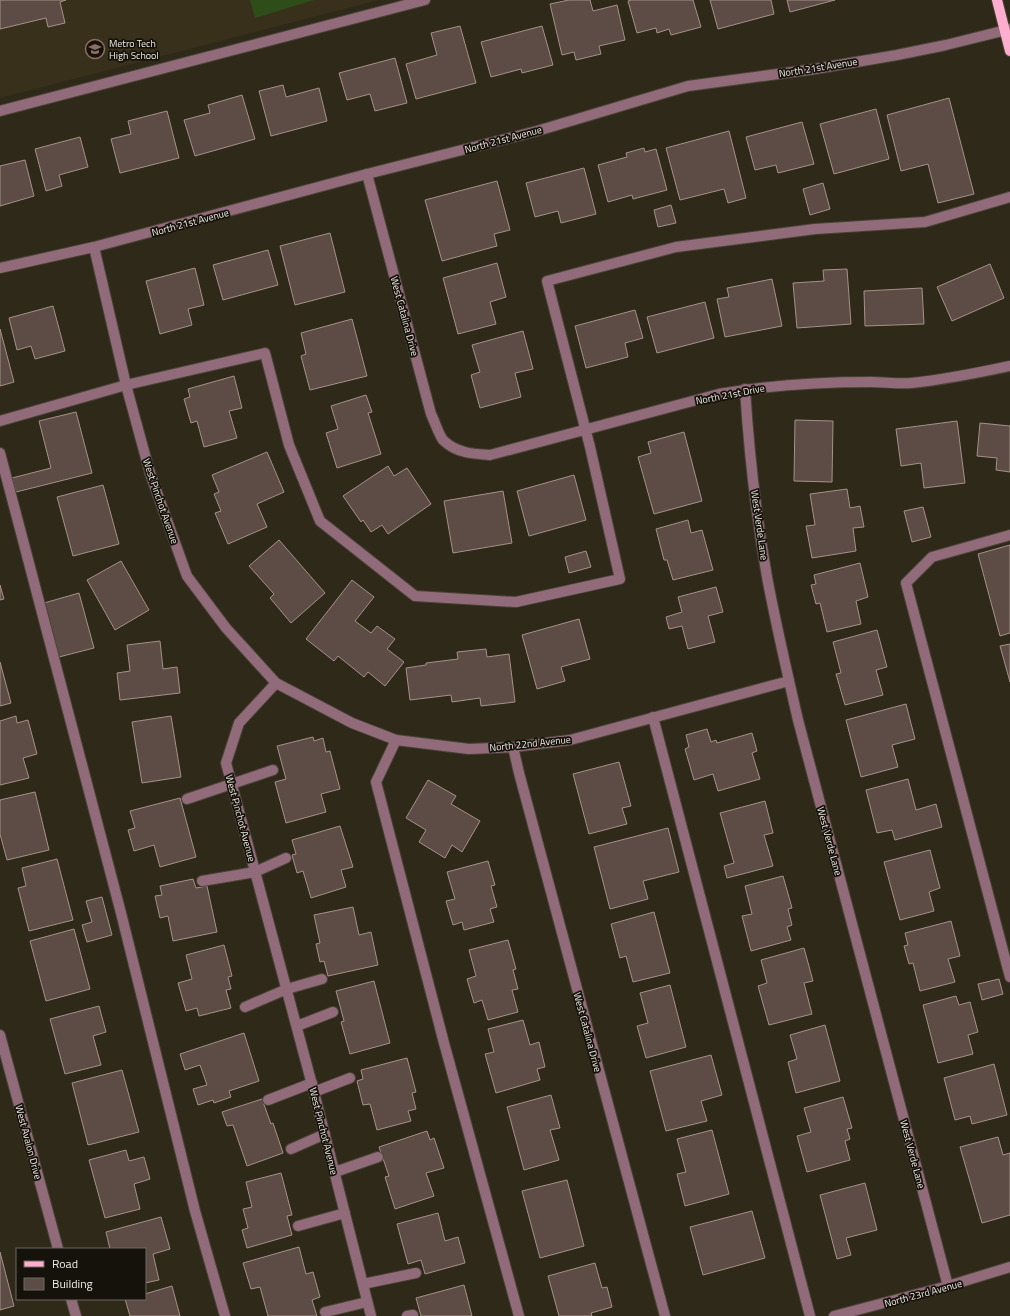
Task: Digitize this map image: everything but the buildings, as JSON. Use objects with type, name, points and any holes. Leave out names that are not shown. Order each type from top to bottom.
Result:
[{"type":"main road","points":[[997,0],[1007,29],[1010,51]]},
{"type":"street","points":[[0,111],[425,0]]},
{"type":"street","name":"North 21st Avenue","points":[[0,268],[94,247],[367,174],[537,131],[688,86],[897,55],[946,45],[1007,29]]},
{"type":"street","name":"West Catalina Drive","points":[[367,174],[431,414],[443,439],[456,450]]},
{"type":"street","points":[[0,421],[126,385],[265,353],[289,445],[320,521],[415,596],[516,602],[620,579],[586,430],[547,280],[676,247],[815,229],[925,222],[1010,197]]},
{"type":"street","name":"West Pinchot Avenue","points":[[94,247],[126,385],[150,474],[187,576],[226,628],[276,683],[239,723],[226,763],[313,1087],[371,1316]]},
{"type":"street","name":"North 21st Drive","points":[[456,450],[472,454],[490,455],[719,394],[746,389],[863,382],[909,383],[944,379],[1010,366]]},
{"type":"street","name":"West Verde Lane","points":[[746,389],[747,419],[759,525],[767,577],[789,681],[798,720],[948,1286]]},
{"type":"street","points":[[0,453],[121,913],[195,1211],[226,1316]]},
{"type":"street","points":[[1010,535],[932,557],[906,583],[1010,977]]},
{"type":"street","name":"North 22nd Avenue","points":[[276,683],[352,723],[396,740],[469,748],[513,747],[570,740],[789,681]]},
{"type":"street","points":[[653,717],[810,1316]]},
{"type":"street","points":[[396,740],[376,782],[434,1004],[519,1316]]},
{"type":"street","name":"West Catalina Drive","points":[[513,747],[665,1316]]},
{"type":"street","points":[[187,799],[273,770]]},
{"type":"street","points":[[202,881],[255,872],[286,858]]},
{"type":"street","points":[[245,1007],[287,989],[322,979]]},
{"type":"street","points":[[296,1026],[333,1012]]},
{"type":"street","name":"West Avalon Drive","points":[[0,1035],[58,1248]]},
{"type":"street","points":[[268,1100],[350,1078]]},
{"type":"street","points":[[291,1149],[325,1134]]},
{"type":"street","points":[[335,1172],[378,1157]]},
{"type":"street","points":[[298,1226],[345,1213]]},
{"type":"street","name":"North 23rd Avenue","points":[[834,1316],[948,1286],[1010,1267]]},
{"type":"street","points":[[363,1284],[416,1273]]},
{"type":"street","points":[[71,1300],[76,1316]]},
{"type":"street","points":[[325,1312],[367,1302]]},
{"type":"shaded area","name":"Metro Tech High School","points":[[0,0],[379,0],[0,98]]},
{"type":"green space","points":[[250,0],[314,0],[255,18]]},
{"type":"place","name":"Metro Tech High School","points":[[95,49]]}]
